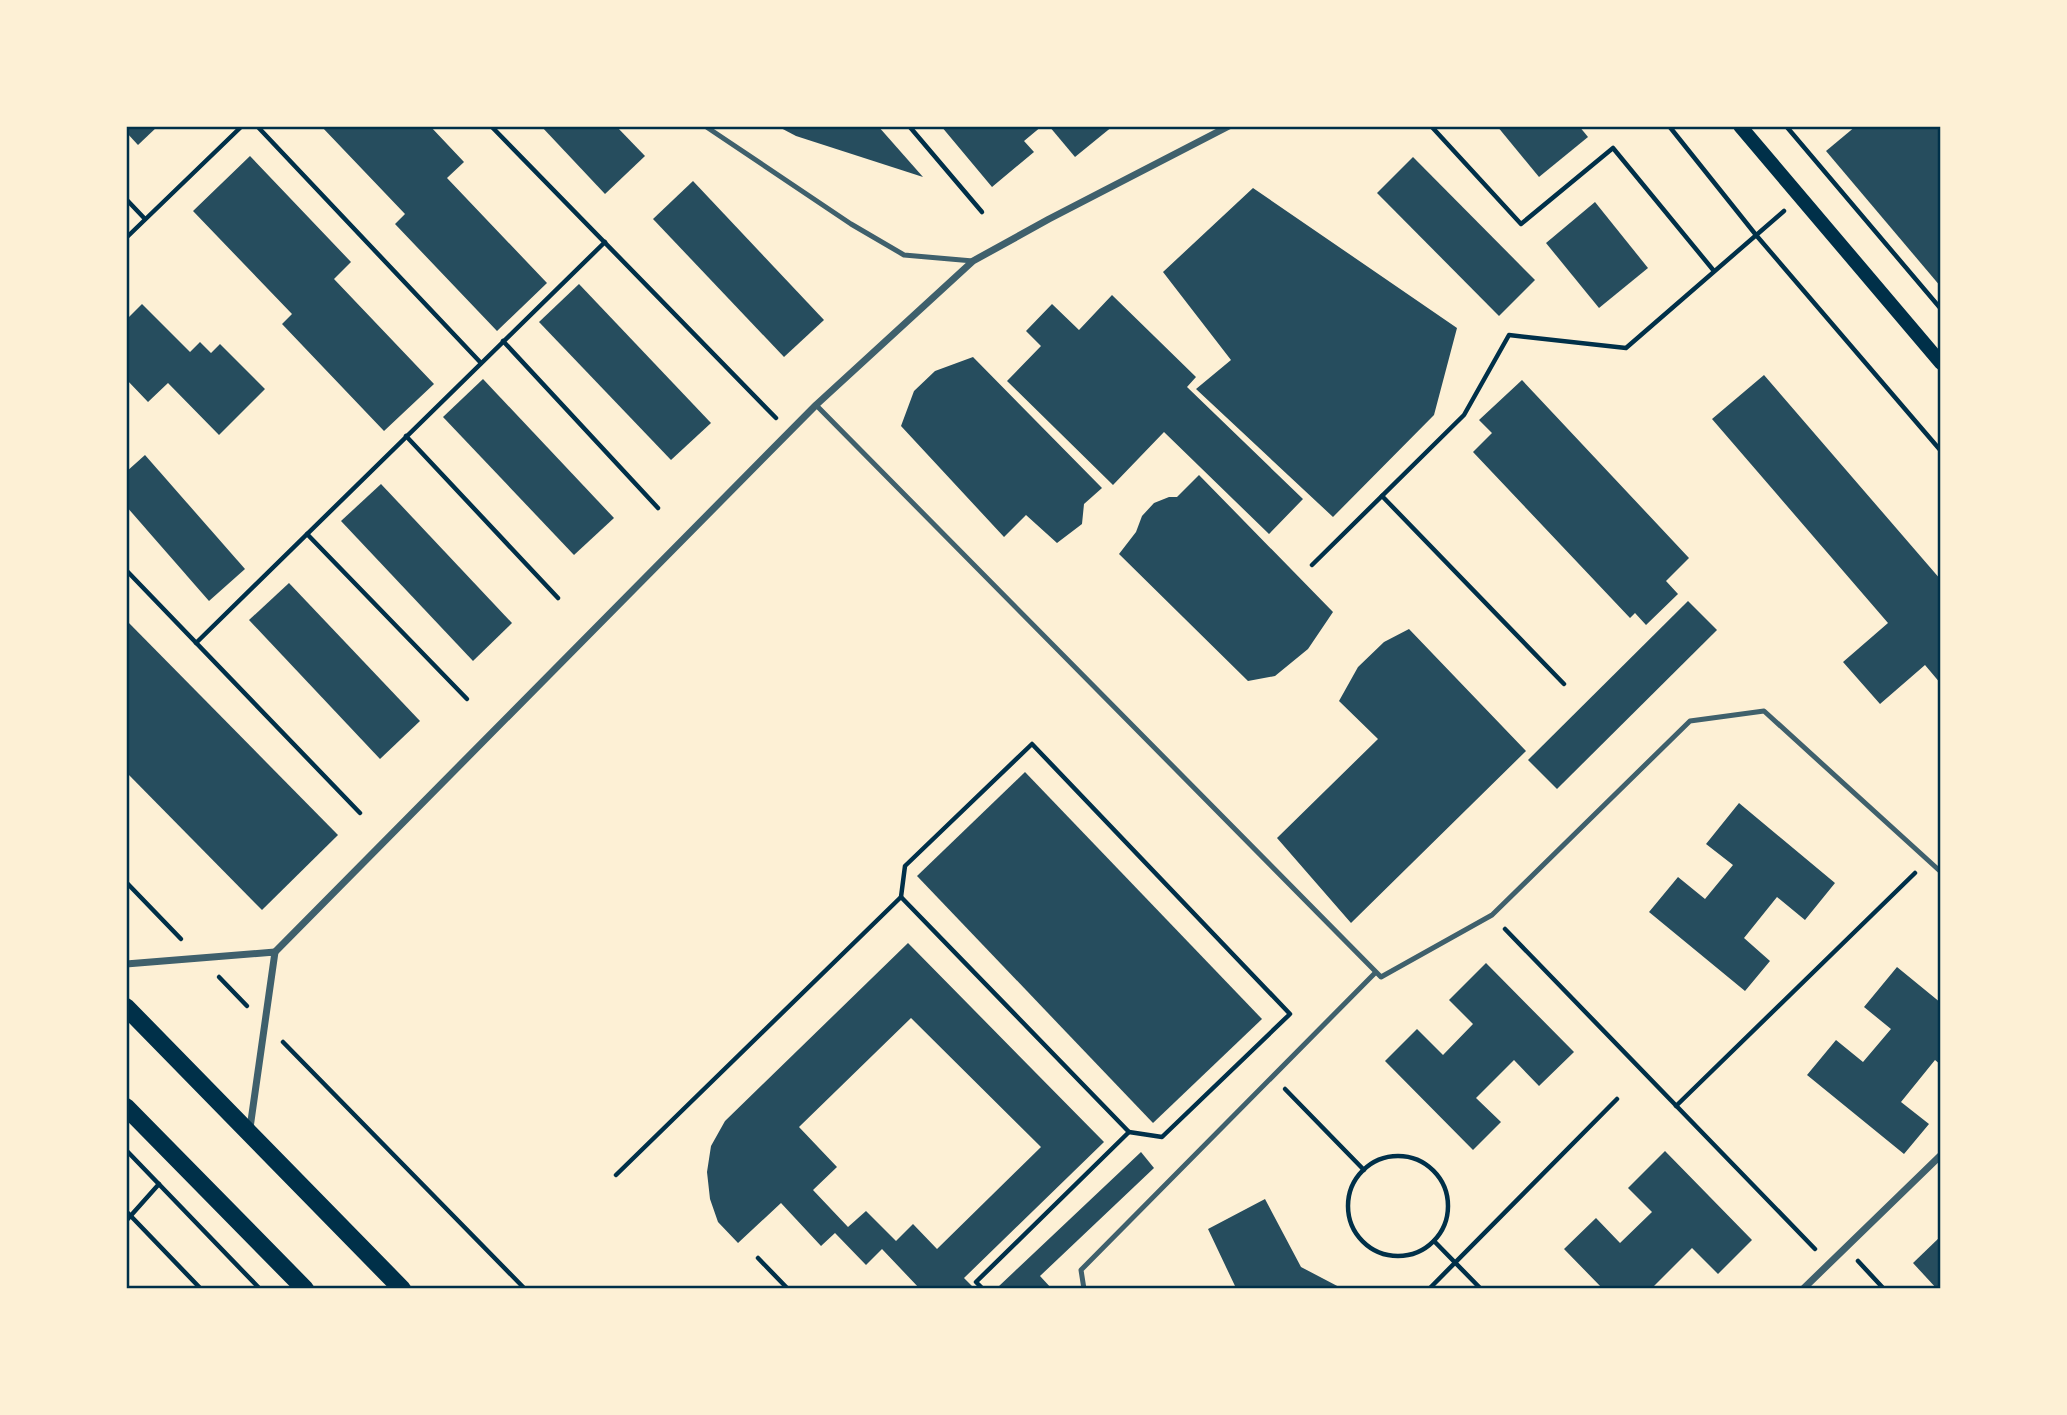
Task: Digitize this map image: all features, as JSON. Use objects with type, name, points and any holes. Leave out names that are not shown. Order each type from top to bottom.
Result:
[{"type":"main road","points":[[1740,126],[1941,363]]},
{"type":"main road","points":[[126,1007],[402,1289]]},
{"type":"main road","points":[[126,1107],[304,1289]]},
{"type":"street","points":[[250,1133],[275,952],[789,431],[973,261],[1061,212],[1229,126]]},
{"type":"street","points":[[126,964],[275,952]]},
{"type":"street","points":[[1803,1289],[1941,1155]]},
{"type":"lane","points":[[705,126],[851,224],[904,255],[973,261]]},
{"type":"lane","points":[[816,405],[1381,977],[1492,915],[1690,721],[1764,711],[1941,872]]},
{"type":"lane","points":[[1084,1289],[1081,1270],[1375,973]]},
{"type":"path","points":[[126,237],[242,126]]},
{"type":"path","points":[[257,126],[481,363]]},
{"type":"path","points":[[491,126],[789,431]]},
{"type":"path","points":[[909,126],[982,212]]},
{"type":"path","points":[[1431,126],[1521,224],[1613,148],[1714,271]]},
{"type":"path","points":[[1669,126],[1756,234],[1941,451]]},
{"type":"path","points":[[1786,126],[1941,309]]},
{"type":"path","points":[[1312,565],[1464,415],[1509,335],[1626,348],[1800,197]]},
{"type":"path","points":[[126,199],[145,219]]},
{"type":"path","points":[[196,643],[604,242]]},
{"type":"path","points":[[503,341],[658,508]]},
{"type":"path","points":[[406,436],[558,598]]},
{"type":"path","points":[[1382,496],[1564,684]]},
{"type":"path","points":[[307,534],[467,699]]},
{"type":"path","points":[[126,570],[360,813]]},
{"type":"path","points":[[616,1175],[901,897],[905,866],[1032,744],[1290,1014],[1162,1137],[1129,1132],[901,897]]},
{"type":"path","points":[[1676,1106],[1928,861]]},
{"type":"path","points":[[126,882],[525,1289]]},
{"type":"path","points":[[1492,915],[1829,1263]]},
{"type":"path","points":[[1272,1076],[1364,1170]]},
{"type":"path","points":[[1429,1289],[1617,1099]]},
{"type":"path","points":[[983,1289],[976,1282],[1129,1132]]},
{"type":"path","points":[[126,1150],[260,1289]]},
{"type":"path","points":[[1394,1156],[1410,1158],[1425,1165],[1437,1176],[1445,1190],[1448,1205],[1446,1221],[1434,1241],[1414,1254],[1398,1256],[1381,1254],[1367,1245],[1355,1232],[1349,1217],[1348,1199],[1353,1183],[1364,1170],[1377,1161],[1394,1156]]},
{"type":"path","points":[[126,1220],[159,1184]]},
{"type":"path","points":[[126,1211],[201,1289]]},
{"type":"path","points":[[1434,1241],[1481,1289]]},
{"type":"path","points":[[1845,1248],[1884,1289]]},
{"type":"path","points":[[758,1258],[788,1289]]},
{"type":"building","points":[[126,126],[158,126],[138,145],[126,132]]},
{"type":"building","points":[[321,126],[430,126],[464,162],[447,178],[547,283],[497,331],[395,224],[405,214]]},
{"type":"building","points":[[541,126],[616,126],[645,156],[605,194]]},
{"type":"building","points":[[777,126],[878,126],[923,177],[796,136]]},
{"type":"building","points":[[941,126],[1042,126],[1024,141],[1034,152],[992,187]]},
{"type":"building","points":[[1049,126],[1113,126],[1075,157]]},
{"type":"building","points":[[1497,126],[1579,126],[1588,137],[1539,177]]},
{"type":"building","points":[[1856,126],[1941,126],[1941,287],[1826,151]]},
{"type":"building","points":[[250,156],[351,262],[334,279],[434,384],[384,431],[282,324],[292,314],[193,211]]},
{"type":"building","points":[[1413,157],[1535,280],[1499,316],[1377,193]]},
{"type":"building","points":[[693,181],[824,320],[784,357],[653,219]]},
{"type":"building","points":[[1253,188],[1457,328],[1434,415],[1333,517],[1196,389],[1231,360],[1163,272]]},
{"type":"building","points":[[1595,202],[1648,268],[1599,308],[1546,243]]},
{"type":"building","points":[[579,284],[711,423],[671,460],[539,322]]},
{"type":"building","points":[[1112,295],[1196,377],[1187,387],[1303,499],[1269,534],[1164,432],[1113,485],[1007,381],[1041,346],[1026,331],[1052,304],[1079,330]]},
{"type":"building","points":[[142,304],[190,352],[200,342],[211,353],[220,344],[265,389],[219,435],[168,383],[148,402],[126,379],[126,320]]},
{"type":"building","points":[[973,357],[1102,488],[1084,504],[1082,524],[1057,543],[1026,515],[1004,537],[901,426],[914,391],[935,371]]},
{"type":"building","points":[[1764,375],[1941,580],[1941,684],[1925,665],[1880,704],[1843,662],[1888,623],[1712,419]]},
{"type":"building","points":[[483,379],[614,518],[574,555],[443,417]]},
{"type":"building","points":[[1522,380],[1689,558],[1666,581],[1678,594],[1646,625],[1635,613],[1630,618],[1473,452],[1492,433],[1479,420]]},
{"type":"building","points":[[145,455],[245,569],[209,601],[126,506],[126,472]]},
{"type":"building","points":[[1199,475],[1333,612],[1308,649],[1275,676],[1248,681],[1119,554],[1136,532],[1142,516],[1154,503],[1177,497]]},
{"type":"building","points":[[381,484],[512,623],[473,661],[341,521]]},
{"type":"building","points":[[289,583],[420,721],[380,759],[249,620]]},
{"type":"building","points":[[1688,601],[1717,630],[1557,789],[1528,760]]},
{"type":"building","points":[[126,620],[338,835],[262,910],[126,772]]},
{"type":"building","points":[[1409,629],[1526,751],[1351,923],[1277,838],[1378,739],[1339,701],[1358,667],[1384,642]]},
{"type":"building","points":[[1025,772],[1262,1019],[1153,1123],[917,876]]},
{"type":"building","points":[[1739,803],[1835,883],[1805,920],[1777,897],[1744,938],[1770,961],[1745,991],[1649,912],[1678,877],[1705,899],[1733,865],[1706,844]]},
{"type":"building","points":[[908,943],[1104,1142],[964,1278],[975,1289],[920,1289],[882,1249],[866,1265],[835,1233],[821,1246],[781,1203],[738,1243],[718,1222],[710,1199],[707,1172],[711,1146],[725,1121]],"holes":[[[911,1018],[1041,1147],[937,1249],[913,1224],[896,1241],[866,1211],[848,1227],[813,1190],[837,1167],[799,1127]]]},
{"type":"building","points":[[1486,963],[1574,1052],[1539,1086],[1514,1060],[1476,1098],[1501,1122],[1473,1150],[1385,1061],[1417,1029],[1443,1055],[1473,1024],[1449,1000]]},
{"type":"building","points":[[1897,967],[1941,1003],[1941,1065],[1935,1060],[1901,1102],[1929,1124],[1904,1154],[1807,1075],[1836,1040],[1863,1062],[1891,1029],[1864,1007]]},
{"type":"building","points":[[1665,1151],[1752,1240],[1718,1274],[1692,1248],[1654,1286],[1658,1289],[1603,1289],[1564,1249],[1596,1218],[1620,1243],[1652,1212],[1628,1188]]},
{"type":"building","points":[[1141,1152],[1154,1168],[1040,1276],[1052,1289],[998,1287]]},
{"type":"building","points":[[1265,1199],[1301,1267],[1343,1289],[1233,1289],[1235,1286],[1208,1229]]},
{"type":"building","points":[[1941,1236],[1941,1289],[1937,1289],[1913,1263]]}]
